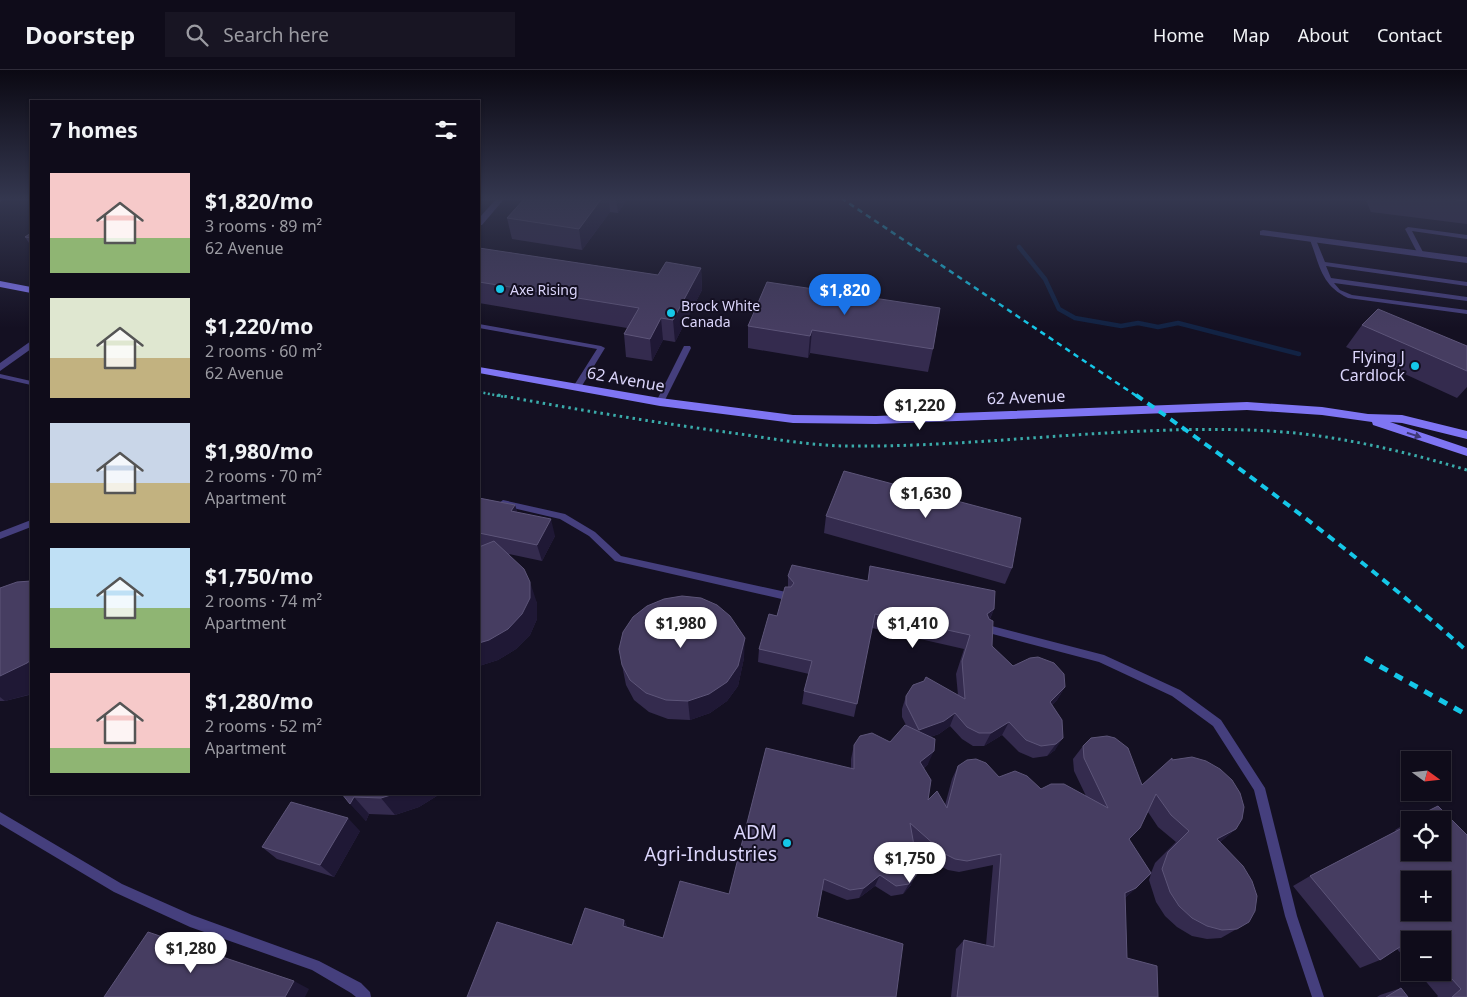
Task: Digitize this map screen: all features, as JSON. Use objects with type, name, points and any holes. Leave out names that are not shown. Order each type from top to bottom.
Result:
[{"type":"main road","points":[[0,284],[30,290]]},
{"type":"main road","name":"62 Avenue","points":[[480,370],[660,402],[793,419],[838,420],[1247,406],[1322,411],[1368,418],[1402,419],[1467,435]]},
{"type":"main road","name":"62 Avenue","points":[[1368,418],[1467,452]]},
{"type":"street","points":[[1323,241],[1467,260]]},
{"type":"street","points":[[0,368],[30,345]]},
{"type":"lane","points":[[1313,241],[1328,280],[1338,291],[1350,297],[1467,312]]},
{"type":"lane","points":[[1414,241],[1421,254]]},
{"type":"lane","points":[[1322,264],[1467,284]]},
{"type":"lane","points":[[1328,280],[1467,299]]},
{"type":"lane","points":[[480,326],[601,348],[577,388]]},
{"type":"lane","points":[[660,402],[687,348]]},
{"type":"lane","points":[[0,376],[30,383]]},
{"type":"lane","points":[[497,502],[562,516],[592,534],[618,559],[786,596]]},
{"type":"lane","points":[[0,536],[30,523]]},
{"type":"lane","points":[[988,629],[1101,658],[1176,693],[1216,723],[1259,788],[1291,916],[1318,997]]},
{"type":"lane","points":[[0,818],[118,888],[190,922],[314,965],[356,988],[365,997]]},
{"type":"path","points":[[480,392],[611,417],[844,446],[964,442],[1131,431],[1242,430],[1288,433],[1364,443],[1400,450],[1467,470]]},
{"type":"building","points":[[480,248],[658,275],[666,262],[701,268],[673,320],[661,318],[650,339],[624,334],[639,308],[480,282]]},
{"type":"building","points":[[767,282],[940,308],[933,349],[812,330],[810,336],[748,326]]},
{"type":"building","points":[[1378,309],[1467,346],[1467,371],[1362,325]]},
{"type":"building","points":[[844,471],[1021,518],[1012,568],[826,516]]},
{"type":"building","points":[[480,498],[515,505],[511,511],[551,519],[537,545],[480,533]]},
{"type":"building","points":[[494,541],[524,569],[530,582],[530,598],[522,614],[508,629],[489,640],[480,643],[480,547]]},
{"type":"building","points":[[792,565],[868,581],[870,566],[995,591],[994,609],[987,614],[989,619],[993,621],[992,646],[1013,666],[1030,658],[1038,657],[1054,663],[1064,674],[1065,687],[1050,702],[1062,720],[1063,738],[1056,744],[1041,746],[1026,740],[1009,722],[991,733],[979,733],[967,727],[955,713],[944,721],[919,730],[906,704],[906,696],[913,685],[924,681],[926,677],[965,699],[962,661],[970,635],[875,614],[857,704],[804,691],[812,661],[759,649],[769,614],[777,616],[785,587],[791,587],[794,583],[788,576]]},
{"type":"building","points":[[30,581],[30,661],[0,676],[0,588],[17,582]]},
{"type":"building","points":[[682,596],[701,598],[717,605],[730,616],[745,638],[738,666],[727,682],[709,694],[688,701],[666,700],[646,693],[630,680],[622,665],[619,649],[623,632],[633,617],[647,606],[664,599]]},
{"type":"building","points":[[905,725],[935,739],[934,751],[920,762],[931,780],[928,800],[937,791],[947,808],[958,766],[967,760],[976,759],[986,763],[999,777],[1015,771],[1027,776],[1041,789],[1051,784],[1064,784],[1108,808],[1084,758],[1083,746],[1091,738],[1107,736],[1115,738],[1128,748],[1142,785],[1172,758],[1172,760],[1192,757],[1206,761],[1220,769],[1232,780],[1240,793],[1244,807],[1242,819],[1236,829],[1217,839],[1243,866],[1252,881],[1257,896],[1255,911],[1249,922],[1237,929],[1222,930],[1207,926],[1192,918],[1179,906],[1170,892],[1162,869],[1168,852],[1189,831],[1171,815],[1156,794],[1140,828],[1129,839],[1151,873],[1136,888],[1125,893],[1127,958],[1157,966],[1158,997],[957,997],[964,940],[994,947],[1001,854],[967,861],[955,859],[945,854],[910,823],[918,868],[917,874],[909,884],[896,886],[880,875],[864,888],[850,890],[824,879],[817,917],[903,944],[896,997],[467,997],[497,922],[572,945],[585,908],[624,920],[623,926],[663,938],[680,881],[729,894],[766,748],[854,769],[854,745],[860,736],[872,733],[890,742]]},
{"type":"building","points":[[343,795],[391,795],[381,798],[354,797],[350,804]]},
{"type":"building","points":[[291,802],[348,818],[320,865],[262,847]]},
{"type":"building","points":[[1438,806],[1443,811],[1428,811]]},
{"type":"building","points":[[1451,819],[1467,835],[1467,997],[1452,997],[1461,989],[1451,978],[1451,931],[1401,931],[1401,946],[1380,960],[1310,876],[1401,829],[1401,861],[1451,861]]},
{"type":"building","points":[[148,932],[294,981],[285,997],[104,997]]},
{"type":"building","points":[[1401,988],[1408,997],[1386,997]]},
{"type":"waterway","points":[[1019,247],[1045,279],[1059,309],[1075,318],[1121,326],[1138,323],[1158,327],[1178,323],[1299,354]]},
{"type":"railway","points":[[906,241],[1138,397]]},
{"type":"railway","points":[[1136,395],[1305,518],[1387,583],[1467,651]]},
{"type":"railway","points":[[1365,658],[1467,715]]},
{"type":"place","name":"Axe Rising","points":[[500,289]]},
{"type":"place","name":"Brock White Canada","points":[[671,313]]},
{"type":"place","name":"Flying J Cardlock","points":[[1415,366]]},
{"type":"place","name":"ADM Agri-Industries","points":[[787,843]]}]
